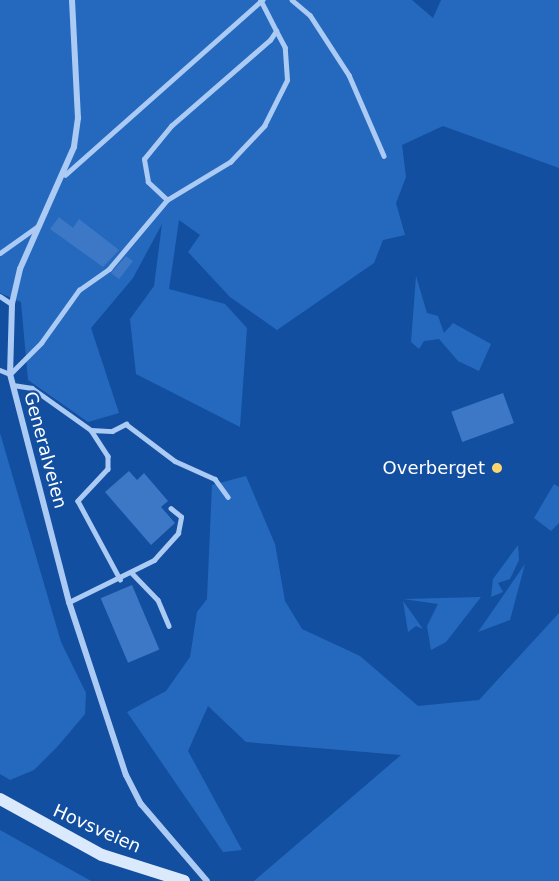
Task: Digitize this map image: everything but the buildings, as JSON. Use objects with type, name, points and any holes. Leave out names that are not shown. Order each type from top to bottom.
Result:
[{"type":"street","name":"Generalveien","points":[[72,0],[78,118],[65,175],[38,226],[12,304],[10,374],[69,602],[126,775],[141,804],[207,881]]},
{"type":"street","name":"Hovsveien","points":[[0,799],[102,855],[184,881]]},
{"type":"lane","points":[[0,370],[10,374],[41,343],[79,290],[109,269],[167,200],[230,162],[264,126],[287,80],[285,48],[262,0],[65,175]]},
{"type":"lane","points":[[292,0],[309,15],[349,75],[384,156]]},
{"type":"lane","points":[[167,200],[148,182],[144,159],[171,126],[276,31]]},
{"type":"lane","points":[[0,253],[38,226]]},
{"type":"lane","points":[[0,296],[12,304]]},
{"type":"lane","points":[[13,385],[33,388],[91,430],[108,456],[108,469],[78,501],[120,579]]},
{"type":"lane","points":[[91,430],[112,431],[126,424],[175,461],[215,479],[228,497]]},
{"type":"lane","points":[[69,602],[154,561],[178,533],[181,517],[171,508]]},
{"type":"lane","points":[[132,573],[158,600],[169,626]]},
{"type":"shaded area","points":[[0,0],[412,0],[433,18],[441,0],[559,0],[559,168],[443,126],[402,145],[406,177],[396,203],[405,235],[383,240],[374,263],[277,330],[230,297],[188,252],[200,235],[179,220],[169,289],[225,304],[247,328],[240,427],[136,374],[130,319],[154,286],[162,224],[133,278],[91,328],[119,413],[88,422],[28,380],[21,302],[0,293]]},
{"type":"shaded area","points":[[416,276],[427,313],[438,316],[444,333],[453,323],[491,344],[479,371],[458,361],[439,339],[424,341],[419,349],[411,342]]},
{"type":"shaded area","points":[[0,433],[61,642],[86,693],[85,714],[58,746],[34,770],[10,780],[0,774]]},
{"type":"shaded area","points":[[246,476],[275,544],[285,601],[302,629],[360,656],[418,706],[479,700],[559,613],[559,881],[254,881],[401,755],[246,742],[208,706],[188,751],[242,850],[223,852],[127,712],[166,691],[190,657],[197,612],[207,599],[212,485]]},
{"type":"shaded area","points":[[554,484],[559,487],[559,523],[551,531],[534,518]]},
{"type":"shaded area","points":[[518,545],[519,560],[510,579],[498,583],[503,592],[491,597],[493,579]]},
{"type":"shaded area","points":[[525,564],[510,620],[478,632]]},
{"type":"shaded area","points":[[481,597],[446,642],[431,650],[427,626],[438,604],[403,599]]},
{"type":"shaded area","points":[[403,601],[423,629],[416,626],[408,632]]},
{"type":"shaded area","points":[[0,830],[91,881],[0,881]]},
{"type":"place","name":"Overberget","points":[[497,468]]}]
